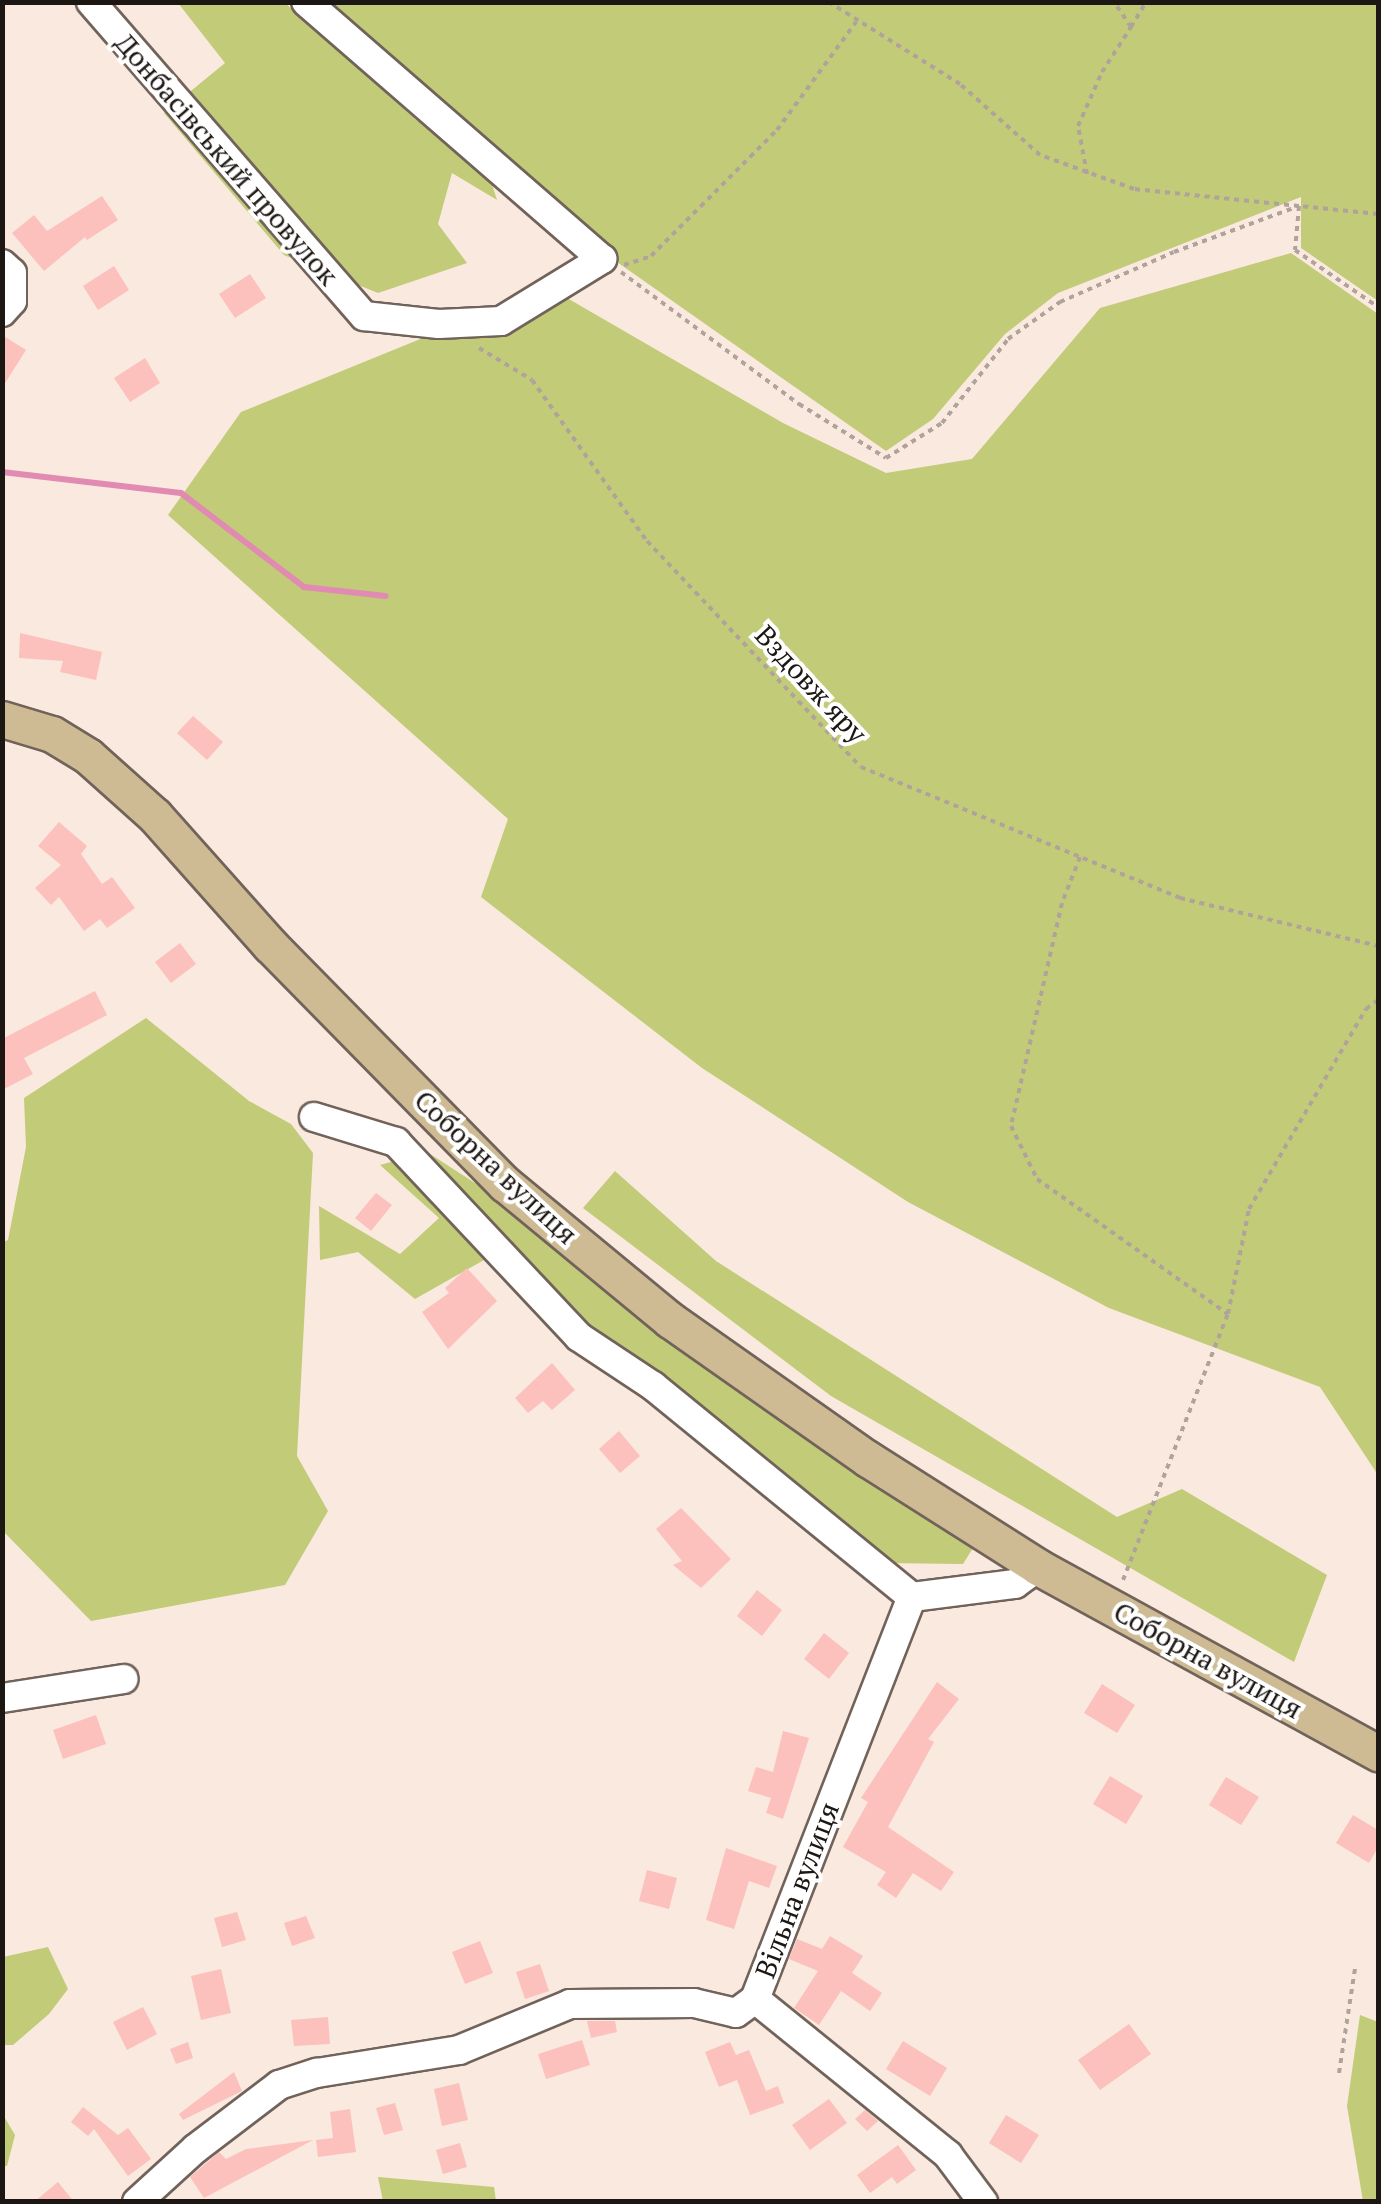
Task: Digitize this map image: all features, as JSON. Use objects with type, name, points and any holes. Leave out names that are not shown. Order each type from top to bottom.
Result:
[{"type":"main road","name":"Соборна вулиця","points":[[2,719],[52,734],[88,756],[154,816],[270,945],[505,1184],[655,1307],[868,1459],[1038,1567],[1378,1753]]},
{"type":"street","name":"Донбасівський провулок","points":[[91,2],[364,316],[439,324]]},
{"type":"street","points":[[306,2],[602,259],[501,321],[439,324]]},
{"type":"street","points":[[2,264],[12,273],[12,302],[2,312]]},
{"type":"street","name":"Соборна вулиця","points":[[314,1118],[396,1142],[579,1337],[653,1386],[912,1596]]},
{"type":"street","points":[[912,1596],[1015,1584],[1038,1567]]},
{"type":"street","name":"Вільна вулиця","points":[[138,2202],[195,2149],[279,2085],[317,2073],[458,2050],[570,2004],[694,2003],[736,2013],[755,1999],[912,1596]]},
{"type":"street","points":[[2,1698],[124,1678]]},
{"type":"street","points":[[755,1999],[948,2155],[984,2202]]},
{"type":"path","points":[[830,2],[856,22],[960,84],[1040,155],[1087,174],[1134,189],[1378,214]]},
{"type":"path","points":[[1114,2],[1131,28]]},
{"type":"path","points":[[1087,174],[1078,126],[1102,72],[1146,2]]},
{"type":"path","points":[[856,22],[777,130],[650,256],[615,268],[799,404],[886,458],[942,423],[1008,339],[1060,302],[1174,252],[1299,206]]},
{"type":"path","points":[[1299,206],[1296,250],[1378,307]]},
{"type":"path","name":"Вздовж яру","points":[[439,324],[532,380],[647,541],[861,767],[1180,898],[1378,946]]},
{"type":"path","points":[[1081,856],[1062,903],[1011,1126],[1038,1179],[1228,1314]]},
{"type":"path","points":[[1112,1608],[1172,1447],[1228,1314],[1250,1209],[1366,1009],[1378,1000]]},
{"type":"path","points":[[1338,2073],[1355,1968]]},
{"type":"green space","points":[[178,3],[285,3],[415,119],[488,172],[497,200],[452,173],[438,224],[467,263],[378,293],[284,255],[164,113],[225,63]]},
{"type":"green space","points":[[315,3],[1378,3],[1378,301],[1301,248],[1301,197],[1058,293],[1005,334],[933,419],[886,451],[607,255]]},
{"type":"green space","points":[[1291,253],[1378,314],[1378,1475],[1320,1387],[1109,1308],[908,1202],[702,1068],[481,897],[508,819],[168,515],[241,412],[548,287],[783,423],[886,473],[972,459],[1100,308]]},
{"type":"green space","points":[[146,1018],[249,1101],[291,1124],[313,1153],[297,1456],[328,1511],[285,1585],[91,1621],[3,1531],[3,1242],[8,1240],[26,1147],[24,1098]]},
{"type":"green space","points":[[427,1152],[495,1196],[697,1357],[973,1548],[963,1564],[881,1563],[587,1328],[507,1247],[415,1299],[358,1252],[320,1260],[319,1206],[400,1254],[439,1218],[380,1165]]},
{"type":"green space","points":[[615,1171],[716,1261],[1117,1517],[1182,1489],[1327,1575],[1294,1662],[831,1396],[583,1208]]},
{"type":"green space","points":[[48,1947],[68,1989],[49,2014],[13,2045],[3,2045],[3,1957]]},
{"type":"green space","points":[[1360,2015],[1378,2022],[1378,2201],[1363,2201],[1347,2106]]},
{"type":"green space","points":[[2,2113],[15,2135],[7,2166],[3,2166]]},
{"type":"green space","points":[[378,2177],[494,2187],[496,2201],[383,2201]]},
{"type":"building","points":[[102,196],[118,220],[87,240],[85,237],[44,271],[12,233],[34,215],[47,231]]},
{"type":"building","points":[[114,266],[129,290],[98,310],[83,286]]},
{"type":"building","points":[[250,274],[266,298],[235,318],[219,294]]},
{"type":"building","points":[[2,335],[26,350],[2,388]]},
{"type":"building","points":[[145,358],[160,383],[130,402],[114,378]]},
{"type":"building","points":[[20,633],[102,652],[96,680],[60,672],[63,661],[19,658]]},
{"type":"building","points":[[193,716],[223,742],[207,760],[177,733]]},
{"type":"building","points":[[59,822],[87,846],[81,854],[102,884],[112,877],[135,908],[107,928],[100,919],[84,931],[59,897],[51,905],[35,888],[61,865],[38,846]]},
{"type":"building","points":[[180,943],[196,964],[171,983],[155,962]]},
{"type":"building","points":[[95,991],[107,1015],[24,1058],[33,1074],[2,1090],[2,1039]]},
{"type":"building","points":[[376,1193],[392,1205],[371,1231],[355,1218]]},
{"type":"building","points":[[467,1268],[497,1301],[448,1349],[422,1312],[449,1293],[445,1288]]},
{"type":"building","points":[[552,1363],[575,1390],[552,1410],[543,1401],[528,1413],[515,1398]]},
{"type":"building","points":[[619,1431],[640,1456],[620,1473],[599,1449]]},
{"type":"building","points":[[681,1508],[731,1559],[701,1588],[673,1565],[682,1561],[656,1529]]},
{"type":"building","points":[[757,1590],[782,1610],[762,1636],[737,1616]]},
{"type":"building","points":[[824,1633],[849,1653],[829,1679],[804,1659]]},
{"type":"building","points":[[937,1682],[959,1699],[928,1739],[934,1742],[888,1827],[954,1872],[941,1891],[913,1873],[896,1898],[877,1885],[886,1872],[843,1847],[868,1802],[861,1798]]},
{"type":"building","points":[[1102,1684],[1135,1705],[1117,1733],[1084,1713]]},
{"type":"building","points":[[96,1715],[106,1744],[63,1759],[53,1730]]},
{"type":"building","points":[[783,1731],[809,1738],[783,1819],[766,1813],[771,1798],[748,1791],[756,1767],[773,1772]]},
{"type":"building","points":[[1110,1776],[1143,1796],[1126,1824],[1093,1804]]},
{"type":"building","points":[[1226,1777],[1259,1797],[1241,1825],[1209,1805]]},
{"type":"building","points":[[1353,1815],[1378,1830],[1378,1847],[1369,1863],[1336,1843]]},
{"type":"building","points":[[726,1848],[777,1866],[769,1888],[749,1881],[734,1929],[706,1920]]},
{"type":"building","points":[[647,1870],[677,1878],[669,1909],[639,1901]]},
{"type":"building","points":[[237,1912],[246,1940],[222,1947],[214,1918]]},
{"type":"building","points":[[306,1916],[315,1938],[292,1946],[284,1923]]},
{"type":"building","points":[[830,1936],[863,1956],[852,1973],[882,1993],[870,2011],[841,1991],[819,2025],[794,2008],[818,1971],[789,1959],[797,1939],[822,1949]]},
{"type":"building","points":[[480,1941],[493,1973],[465,1984],[452,1952]]},
{"type":"building","points":[[540,1964],[549,1991],[525,1999],[516,1972]]},
{"type":"building","points":[[221,1969],[231,2013],[201,2020],[191,1976]]},
{"type":"building","points":[[143,2007],[157,2034],[127,2050],[113,2022]]},
{"type":"building","points":[[328,2017],[330,2044],[294,2046],[291,2020]]},
{"type":"building","points":[[587,2021],[615,2021],[617,2032],[591,2038]]},
{"type":"building","points":[[1129,2024],[1151,2054],[1100,2090],[1078,2060]]},
{"type":"building","points":[[582,2040],[590,2065],[546,2079],[538,2054]]},
{"type":"building","points":[[903,2041],[947,2068],[930,2096],[886,2069]]},
{"type":"building","points":[[188,2042],[193,2058],[176,2064],[170,2049]]},
{"type":"building","points":[[730,2042],[736,2055],[749,2050],[766,2091],[778,2086],[784,2103],[750,2115],[737,2080],[719,2087],[705,2052]]},
{"type":"building","points":[[234,2072],[242,2091],[183,2120],[179,2114]]},
{"type":"building","points":[[459,2083],[468,2120],[442,2126],[434,2089]]},
{"type":"building","points":[[829,2099],[847,2123],[810,2150],[792,2125]]},
{"type":"building","points":[[395,2103],[403,2130],[384,2135],[376,2108]]},
{"type":"building","points":[[83,2107],[118,2135],[128,2128],[151,2159],[128,2176],[94,2129],[88,2136],[71,2122]]},
{"type":"building","points":[[350,2109],[356,2152],[318,2157],[316,2140],[333,2138],[330,2112]]},
{"type":"building","points":[[865,2110],[878,2121],[867,2131],[855,2119]]},
{"type":"building","points":[[1006,2115],[1039,2135],[1021,2163],[989,2143]]},
{"type":"building","points":[[313,2140],[204,2198],[190,2177],[219,2152],[226,2159],[246,2149]]},
{"type":"building","points":[[460,2143],[467,2167],[443,2174],[436,2150]]},
{"type":"building","points":[[898,2145],[916,2170],[897,2184],[892,2177],[870,2193],[857,2175]]},
{"type":"building","points":[[58,2182],[74,2202],[34,2202]]},
{"type":"waterway","points":[[2,472],[181,493],[304,587],[386,596]]}]
